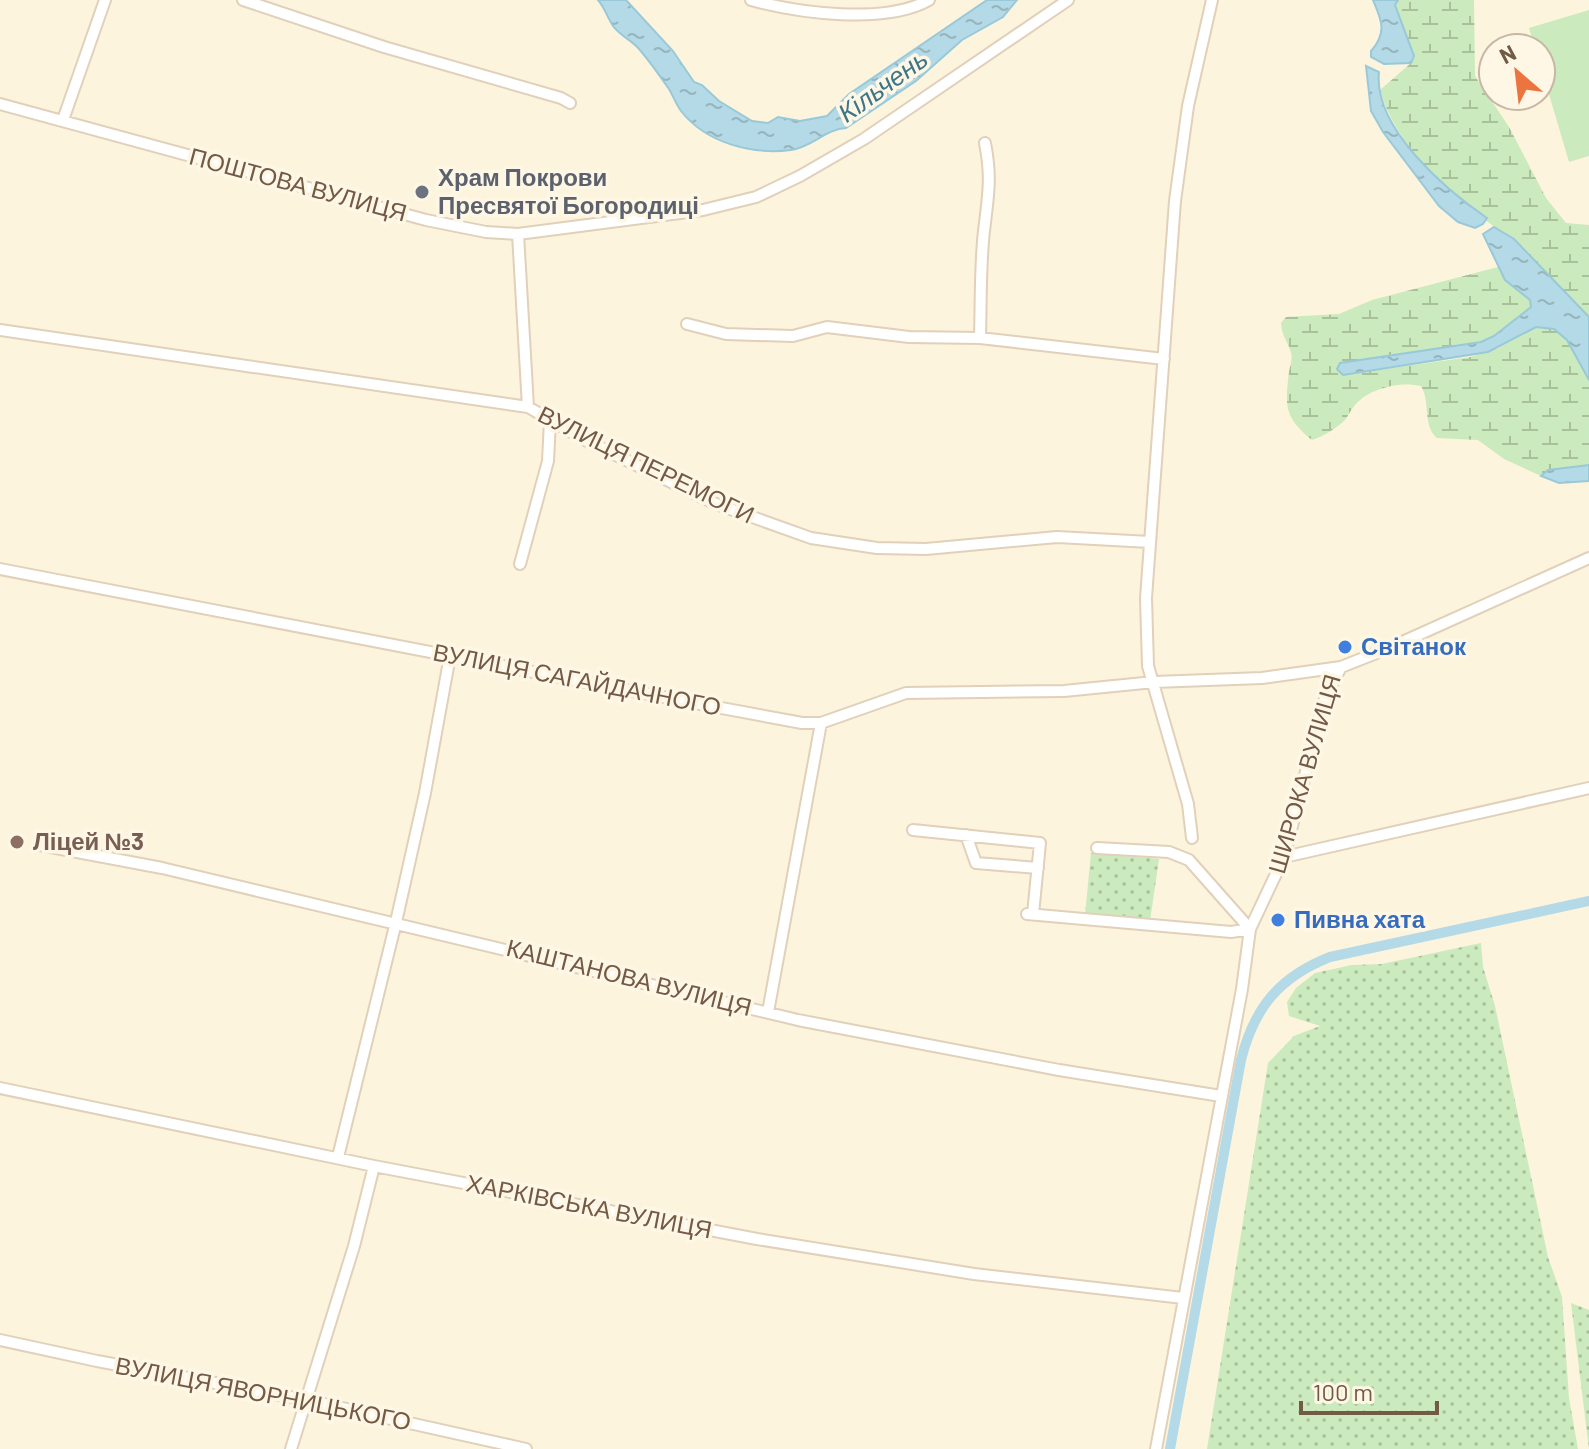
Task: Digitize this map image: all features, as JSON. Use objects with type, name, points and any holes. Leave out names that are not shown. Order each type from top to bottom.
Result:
[{"type":"street","points":[[63,120],[105,0]]},
{"type":"street","points":[[243,0],[384,47],[570,103]]},
{"type":"street","points":[[751,0],[823,15],[882,12],[920,5],[929,0]]},
{"type":"street","name":"ПОШТОВА ВУЛИЦЯ","points":[[0,104],[426,220],[486,232],[518,234],[703,210],[756,197],[864,139],[1068,0]]},
{"type":"street","points":[[1192,838],[1188,804],[1148,666],[1146,598],[1175,201],[1186,120],[1212,0]]},
{"type":"street","points":[[980,338],[984,229],[989,208],[990,168],[985,143]]},
{"type":"street","points":[[518,234],[528,407]]},
{"type":"street","points":[[687,324],[726,334],[793,336],[827,327],[909,337],[980,338],[1164,359]]},
{"type":"street","name":"ВУЛИЦЯ ПЕРЕМОГИ","points":[[0,330],[528,407],[716,504],[811,538],[877,548],[926,549],[1057,537],[1150,542]]},
{"type":"street","points":[[520,564],[548,461],[550,421]]},
{"type":"street","points":[[1341,667],[1589,558]]},
{"type":"street","name":"ВУЛИЦЯ САГАЙДАЧНОГО","points":[[0,569],[802,723],[821,723],[906,693],[1064,691],[1154,682]]},
{"type":"street","points":[[338,1157],[425,793],[450,656]]},
{"type":"street","name":"ШИРОКА ВУЛИЦЯ","points":[[1154,682],[1262,678],[1341,667]]},
{"type":"street","name":"ШИРОКА ВУЛИЦЯ","points":[[1156,1449],[1250,929],[1284,857],[1325,698],[1341,667]]},
{"type":"street","points":[[768,1012],[821,723]]},
{"type":"street","points":[[1284,857],[1589,788]]},
{"type":"street","points":[[913,830],[1040,843],[1030,914],[1231,932],[1250,929]]},
{"type":"street","points":[[966,835],[976,863],[1038,868]]},
{"type":"street","name":"КАШТАНОВА ВУЛИЦЯ","points":[[40,845],[162,868],[396,922],[811,1023],[1044,1067],[1221,1096]]},
{"type":"street","points":[[1097,848],[1169,852],[1189,860],[1250,929]]},
{"type":"street","name":"ХАРКІВСЬКА ВУЛИЦЯ","points":[[0,1088],[374,1166],[757,1239],[974,1274],[1183,1298]]},
{"type":"street","points":[[291,1449],[354,1246],[374,1166]]},
{"type":"street","name":"ВУЛИЦЯ ЯВОРНИЦЬКОГО","points":[[0,1340],[306,1400],[526,1449]]},
{"type":"green space","points":[[1398,0],[1474,0],[1477,112],[1499,112],[1546,198],[1566,223],[1589,225],[1589,317],[1517,241],[1443,185],[1399,132],[1380,90],[1411,63],[1414,56],[1395,5]]},
{"type":"green space","points":[[1589,10],[1589,156],[1569,162],[1554,112],[1557,112],[1557,32],[1530,32],[1529,28]]},
{"type":"green space","points":[[1498,267],[1505,281],[1530,300],[1531,306],[1494,336],[1481,342],[1340,363],[1338,369],[1343,375],[1470,357],[1498,348],[1536,327],[1554,329],[1567,340],[1589,380],[1589,465],[1548,470],[1541,476],[1504,459],[1478,440],[1437,438],[1430,427],[1421,386],[1404,384],[1369,394],[1356,404],[1342,423],[1312,440],[1296,424],[1287,402],[1292,357],[1281,323],[1286,317],[1339,314],[1372,300]]},
{"type":"green space","points":[[1091,853],[1159,859],[1150,921],[1085,915]]},
{"type":"green space","points":[[1481,943],[1483,967],[1495,1006],[1548,1257],[1562,1297],[1569,1398],[1578,1449],[1207,1449],[1268,1063],[1294,1036],[1320,1026],[1289,1016],[1287,1002],[1296,988],[1315,973],[1352,965],[1382,964]]},
{"type":"green space","points":[[1571,1303],[1589,1310],[1589,1449]]},
{"type":"water","name":"Кільчень","points":[[598,0],[626,0],[673,51],[694,82],[752,121],[768,123],[778,117],[800,121],[827,116],[849,94],[987,0],[1017,0],[1003,17],[962,40],[916,81],[846,128],[832,131],[799,148],[761,151],[717,139],[691,122],[644,55],[613,26]]},
{"type":"water","points":[[1373,0],[1398,0],[1395,5],[1414,56],[1411,63],[1384,64],[1371,57],[1381,32]]},
{"type":"water","points":[[1366,66],[1379,72],[1380,93],[1388,114],[1415,156],[1487,218],[1483,224],[1475,228],[1458,222],[1439,206],[1383,132],[1371,111]]},
{"type":"water","points":[[1494,227],[1514,239],[1589,317],[1589,380],[1567,340],[1554,329],[1536,327],[1488,352],[1343,375],[1337,369],[1340,363],[1481,342],[1494,336],[1531,307],[1530,300],[1505,280],[1483,234]]},
{"type":"water","points":[[1589,465],[1589,481],[1559,483],[1541,476],[1548,470]]},
{"type":"waterway","points":[[1170,1449],[1241,1060],[1253,1025],[1271,996],[1296,974],[1330,957],[1589,901]]},
{"type":"place","name":"Храм Покрови Пресвятої Богородиці","points":[[422,192]]},
{"type":"place","name":"Світанок","points":[[1345,647]]},
{"type":"place","name":"Ліцей №3","points":[[17,842]]},
{"type":"place","name":"Пивна хата","points":[[1278,920]]}]
